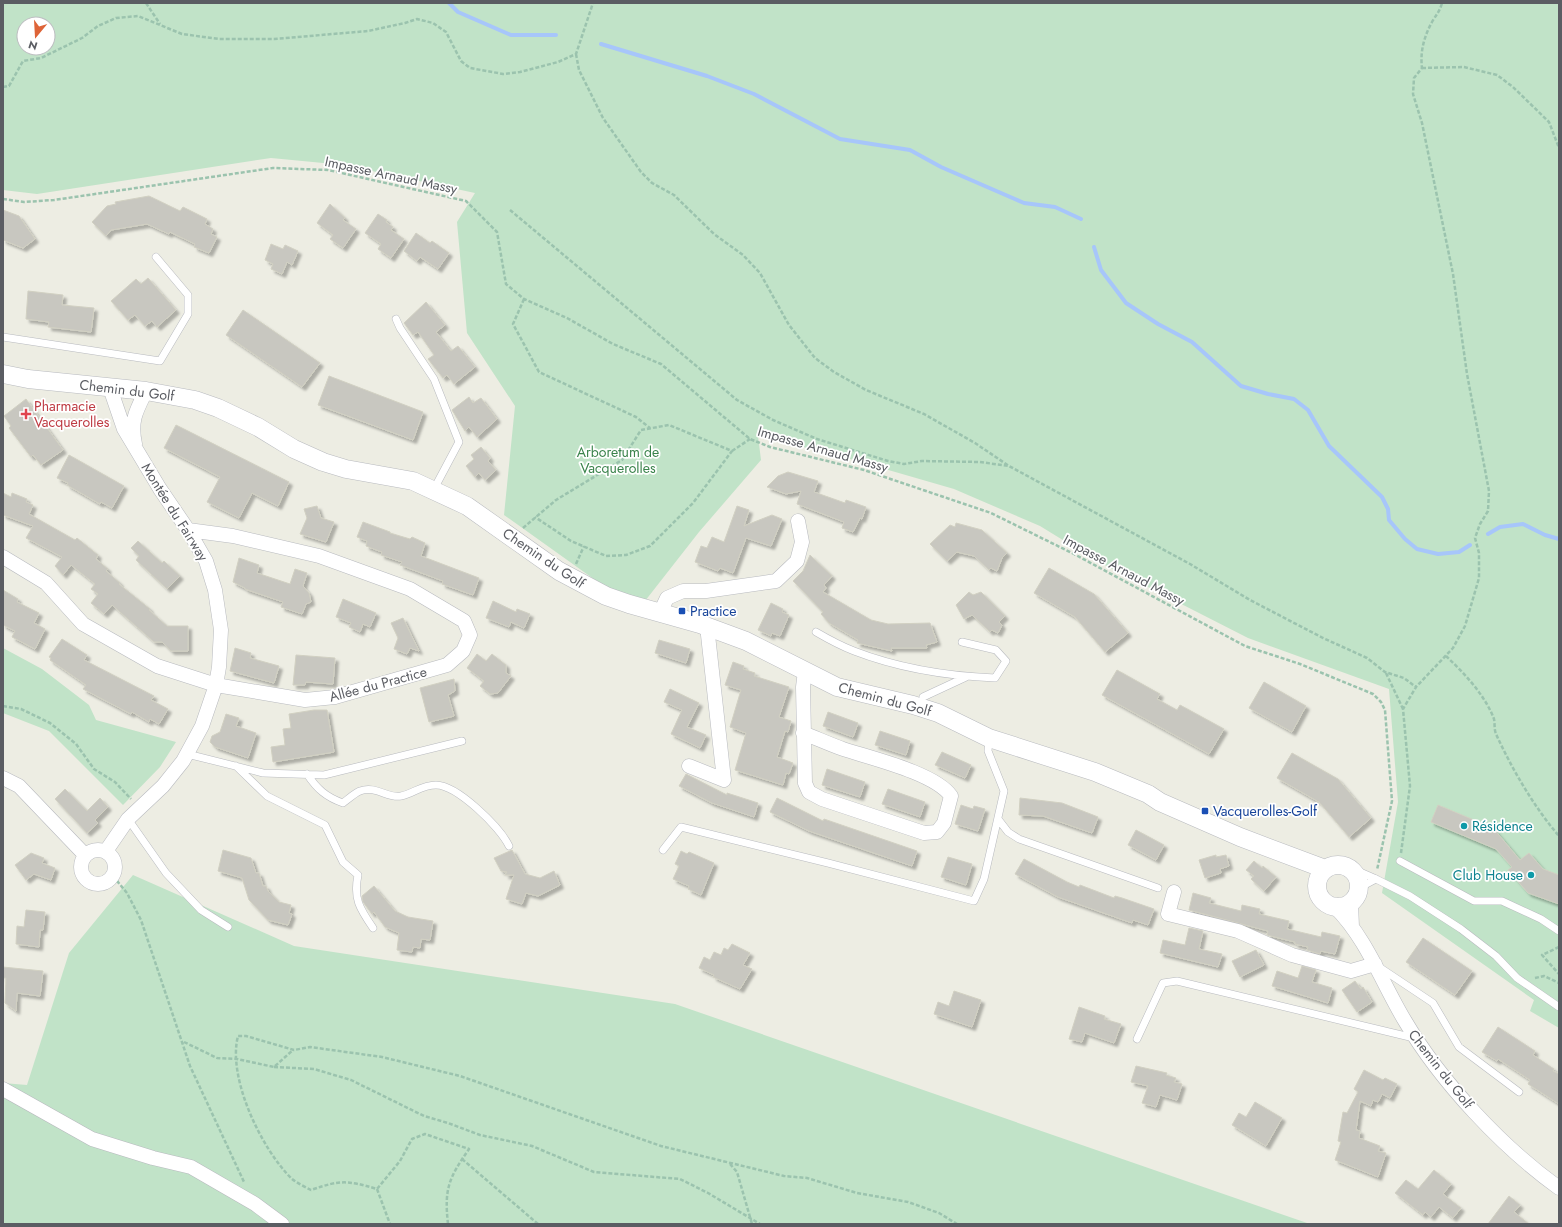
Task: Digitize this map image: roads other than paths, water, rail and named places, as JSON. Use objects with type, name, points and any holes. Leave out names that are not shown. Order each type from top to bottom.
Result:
[{"type":"street","name":"Chemin du Golf","points":[[3,374],[28,379],[146,391],[195,400],[218,408],[258,427],[294,449],[323,462],[346,469],[413,481],[434,489],[467,506],[559,571],[594,591],[629,604],[707,626],[746,641],[837,687],[913,705],[938,713],[989,738],[1121,782],[1148,794],[1160,802],[1240,837],[1325,869]]},
{"type":"street","name":"Montée du Fairway","points":[[106,851],[128,819],[163,786],[187,754],[202,726],[216,685],[219,667],[221,630],[215,590],[206,561],[188,530],[160,490],[124,429],[110,388]]},
{"type":"street","name":"Montée du Fairway","points":[[136,448],[132,430],[135,412],[146,391]]},
{"type":"street","points":[[117,411],[135,412]]},
{"type":"street","points":[[660,613],[667,598],[683,591],[706,591],[776,581],[797,561],[802,542],[798,521]]},
{"type":"street","name":"Allée du Practice","points":[[3,557],[46,583],[83,624],[157,666],[216,685],[305,700],[335,697],[447,665],[463,651],[470,635],[464,621],[410,589],[319,556],[232,536],[188,530]]},
{"type":"street","points":[[689,766],[724,780],[707,626]]},
{"type":"street","points":[[803,733],[840,748],[925,776],[947,791],[950,796],[944,823],[937,832],[924,833],[822,799],[809,792],[805,783],[803,733],[803,687],[805,671]]},
{"type":"street","points":[[3,778],[19,786],[85,855]]},
{"type":"street","points":[[95,850],[106,851],[114,859],[115,871],[113,876],[104,883],[98,884],[87,880],[83,876],[80,865],[85,855],[95,850]]},
{"type":"street","points":[[1303,860],[1318,894],[1328,905],[1350,893],[1345,866],[1338,864],[1325,869],[1317,880],[1316,887]]},
{"type":"street","points":[[1174,892],[1168,914],[1238,931],[1292,955],[1351,971],[1375,964]]},
{"type":"street","name":"Chemin du Golf","points":[[1350,893],[1352,927],[1375,964],[1405,1022],[1416,1038],[1454,1088],[1478,1116],[1517,1154],[1559,1188]]},
{"type":"street","points":[[3,1089],[92,1139],[154,1158],[191,1167],[255,1204],[282,1224]]},
{"type":"lane","points":[[3,337],[160,361],[188,314],[188,295],[156,258]]},
{"type":"lane","points":[[396,319],[400,328],[434,379],[459,442],[434,489]]},
{"type":"lane","points":[[816,632],[854,651],[900,665],[966,677],[995,678],[1006,661],[996,650],[962,642]]},
{"type":"lane","points":[[923,697],[966,677]]},
{"type":"lane","points":[[663,850],[681,827],[974,901],[984,879],[1004,791],[988,751],[989,738]]},
{"type":"lane","points":[[187,754],[263,773],[324,775],[462,741]]},
{"type":"lane","points":[[236,766],[267,796],[325,825],[343,862],[358,875],[355,890],[361,911],[373,928]]},
{"type":"lane","points":[[307,774],[317,790],[330,798],[343,803],[353,797],[358,791],[372,789],[393,796],[401,796],[424,786],[438,785],[458,792],[504,835],[509,846]]},
{"type":"lane","points":[[128,819],[166,873],[176,884],[201,910],[228,926]]},
{"type":"lane","points":[[998,819],[1008,832],[1019,839],[1158,888]]},
{"type":"lane","points":[[1400,861],[1474,901],[1502,901],[1541,919],[1559,931]]},
{"type":"lane","points":[[1350,893],[1360,872],[1410,896],[1461,929],[1496,956],[1521,981],[1559,1007]]},
{"type":"lane","points":[[1350,893],[1376,879]]},
{"type":"lane","points":[[1375,964],[1433,1003],[1459,1047],[1519,1092]]},
{"type":"lane","points":[[1137,1039],[1163,983],[1177,980],[1416,1038]]},
{"type":"waterway","points":[[449,3],[458,12],[511,35],[556,35]]},
{"type":"waterway","points":[[601,44],[707,76],[754,94],[840,139],[910,150],[941,167],[1024,203],[1055,207],[1081,219]]},
{"type":"waterway","points":[[1094,247],[1101,270],[1126,303],[1158,324],[1192,342],[1241,386],[1268,394],[1294,399],[1308,410],[1329,446],[1382,497],[1388,509],[1389,520],[1405,539],[1417,549],[1438,554],[1459,552],[1470,545]]},
{"type":"waterway","points":[[1488,534],[1500,527],[1523,524],[1545,535],[1559,539]]},
{"type":"place","name":"Pharmacie Vacquerolles","points":[[26,414]]},
{"type":"place","name":"Practice","points":[[682,611]]},
{"type":"place","name":"Vacquerolles-Golf","points":[[1205,811]]},
{"type":"place","name":"Résidence","points":[[1464,826]]},
{"type":"place","name":"Club House","points":[[1531,875]]},
{"type":"park label","name":"Arboretum de Vacquerolles","points":[[618,460]]}]
